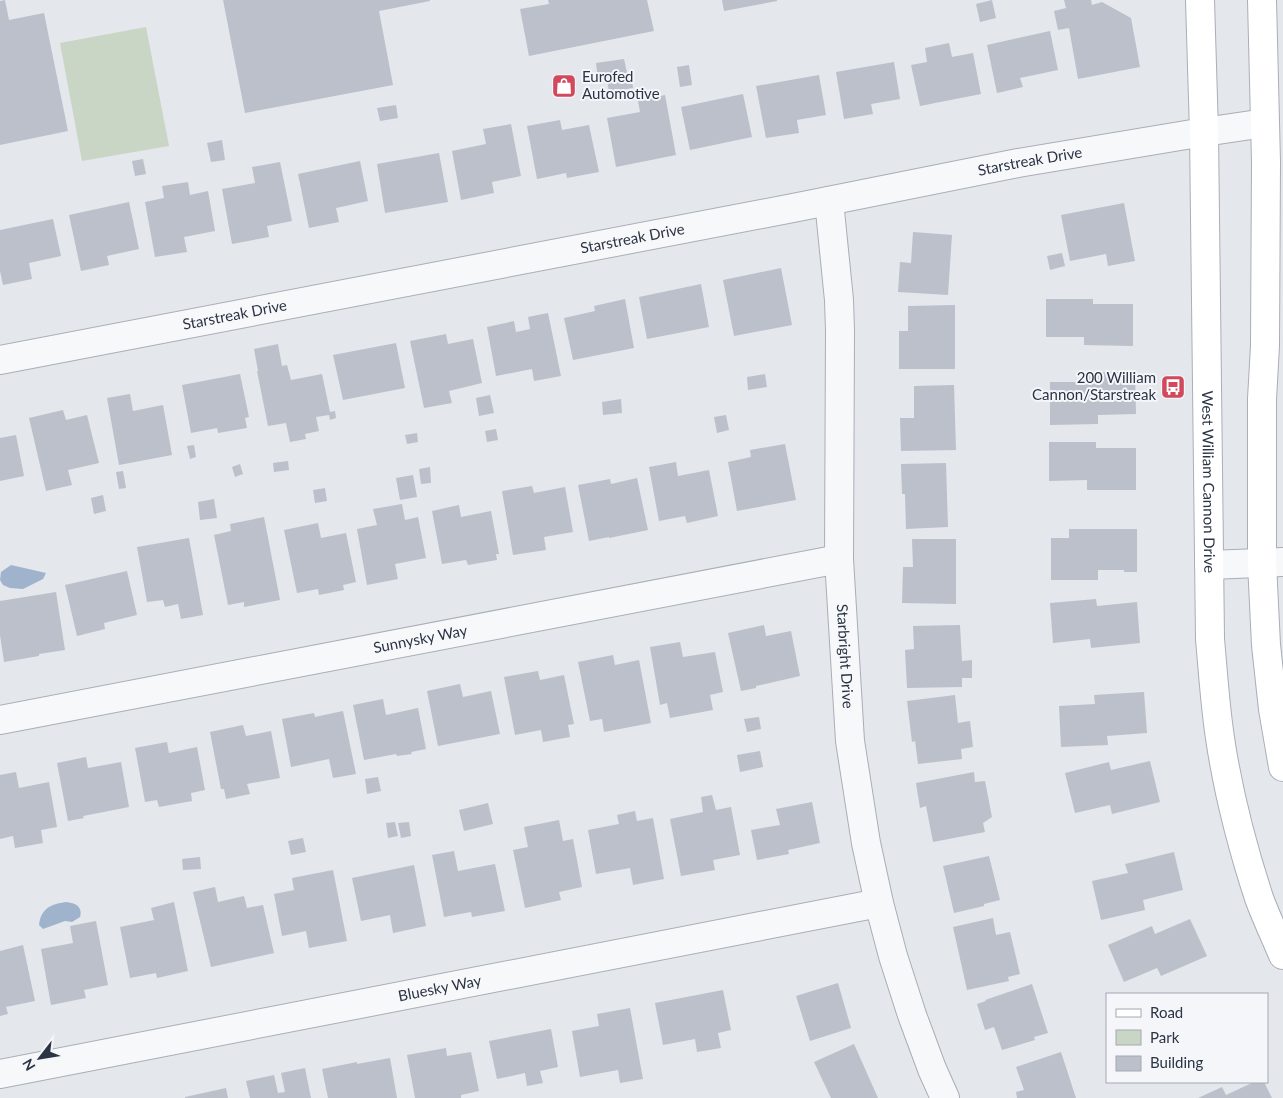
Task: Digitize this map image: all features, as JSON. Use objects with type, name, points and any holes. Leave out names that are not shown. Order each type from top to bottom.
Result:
[{"type":"main road","name":"West William Cannon Drive","points":[[1200,0],[1204,132],[1210,639],[1213,683],[1228,784],[1244,846],[1260,899],[1283,954]]},
{"type":"main road","points":[[1262,0],[1266,162],[1265,346],[1262,399],[1272,562],[1266,645],[1273,709],[1283,767]]},
{"type":"street","name":"Starstreak Drive","points":[[0,360],[1018,163],[1265,123]]},
{"type":"street","name":"Starbright Drive","points":[[829,201],[839,300],[839,559],[850,741],[866,843],[893,956],[912,1015],[945,1098]]},
{"type":"street","name":"Sunnysky Way","points":[[0,720],[839,559]]},
{"type":"street","points":[[1209,565],[1272,562]]},
{"type":"street","name":"Bluesky Way","points":[[0,1074],[879,903]]},
{"type":"green space","points":[[146,27],[169,146],[82,161],[60,43]]},
{"type":"water","points":[[11,565],[46,573],[43,579],[23,589],[10,588],[3,585],[0,580],[1,572]]},
{"type":"water","points":[[66,902],[78,906],[81,913],[80,917],[72,922],[65,921],[43,929],[39,925],[42,915],[47,908]]},
{"type":"building","points":[[5,0],[9,20],[44,13],[68,131],[0,145],[0,1]]},
{"type":"building","points":[[223,0],[430,1],[379,11],[393,85],[245,113]]},
{"type":"building","points":[[548,0],[647,0],[654,31],[529,56],[520,9],[549,4]]},
{"type":"building","points":[[722,0],[777,0],[777,1],[724,11]]},
{"type":"building","points":[[992,0],[996,18],[980,22],[976,4]]},
{"type":"building","points":[[1064,0],[1091,0],[1092,5],[1102,2],[1131,18],[1140,67],[1078,79],[1069,28],[1058,30],[1054,11],[1066,8]]},
{"type":"building","points":[[1050,31],[1058,70],[1020,78],[1023,87],[997,93],[987,45]]},
{"type":"building","points":[[949,43],[952,57],[973,53],[981,94],[920,106],[911,65],[927,62],[925,48]]},
{"type":"building","points":[[624,59],[627,73],[631,72],[633,88],[609,92],[607,79],[598,80],[596,63]]},
{"type":"building","points":[[894,62],[900,99],[871,104],[873,114],[844,119],[836,72]]},
{"type":"building","points":[[689,65],[692,85],[680,87],[677,67]]},
{"type":"building","points":[[819,75],[826,115],[797,120],[799,133],[766,138],[756,86]]},
{"type":"building","points":[[743,94],[752,137],[690,150],[681,107]]},
{"type":"building","points":[[665,95],[676,155],[616,167],[607,118],[640,112],[638,101]]},
{"type":"building","points":[[396,105],[398,118],[380,121],[377,108]]},
{"type":"building","points":[[560,120],[562,130],[589,125],[599,172],[567,178],[566,173],[537,179],[527,126]]},
{"type":"building","points":[[511,124],[521,176],[492,182],[494,193],[461,200],[452,151],[486,144],[483,129]]},
{"type":"building","points":[[222,140],[225,160],[211,162],[207,143]]},
{"type":"building","points":[[439,153],[448,202],[385,213],[377,164]]},
{"type":"building","points":[[143,159],[146,174],[135,176],[132,161]]},
{"type":"building","points":[[360,161],[368,201],[336,208],[339,222],[309,228],[298,174]]},
{"type":"building","points":[[280,162],[292,221],[267,226],[269,237],[232,244],[222,189],[255,183],[252,167]]},
{"type":"building","points":[[188,182],[190,195],[208,191],[215,231],[184,237],[187,252],[155,257],[145,202],[164,198],[162,186]]},
{"type":"building","points":[[129,202],[139,249],[107,256],[109,265],[81,271],[69,215]]},
{"type":"building","points":[[1124,203],[1135,261],[1108,266],[1106,254],[1070,261],[1061,215]]},
{"type":"building","points":[[53,219],[61,256],[29,263],[32,279],[3,285],[0,271],[0,230]]},
{"type":"building","points":[[913,232],[952,235],[948,295],[898,292],[900,262],[911,263]]},
{"type":"building","points":[[1062,253],[1065,266],[1050,270],[1047,256]]},
{"type":"building","points":[[781,268],[792,325],[734,336],[723,280]]},
{"type":"building","points":[[701,284],[709,327],[647,339],[639,297]]},
{"type":"building","points":[[625,299],[634,348],[573,360],[564,318],[595,311],[594,306]]},
{"type":"building","points":[[1046,299],[1093,299],[1093,304],[1133,304],[1133,346],[1084,345],[1084,337],[1046,337]]},
{"type":"building","points":[[955,305],[955,369],[899,369],[899,331],[908,331],[908,306]]},
{"type":"building","points":[[548,313],[561,376],[534,381],[532,369],[496,376],[487,327],[514,321],[516,332],[530,329],[528,317]]},
{"type":"building","points":[[446,334],[448,344],[473,339],[482,383],[449,391],[452,403],[424,408],[410,341]]},
{"type":"building","points":[[396,343],[405,388],[343,400],[333,355]]},
{"type":"building","points":[[278,344],[282,366],[287,365],[291,380],[322,374],[330,412],[335,411],[336,418],[330,420],[329,415],[316,417],[319,431],[305,434],[306,439],[290,442],[286,423],[268,426],[254,349]]},
{"type":"building","points":[[1079,372],[1135,372],[1136,414],[1098,415],[1098,424],[1050,425],[1050,382],[1079,382]]},
{"type":"building","points":[[240,374],[249,417],[245,418],[247,428],[218,433],[217,428],[191,433],[182,385]]},
{"type":"building","points":[[765,374],[767,387],[748,390],[747,377]]},
{"type":"building","points":[[954,385],[956,450],[901,451],[900,418],[914,418],[914,386]]},
{"type":"building","points":[[130,394],[133,411],[163,405],[172,455],[119,465],[107,398]]},
{"type":"building","points":[[490,395],[494,413],[479,416],[476,398]]},
{"type":"building","points":[[621,399],[622,413],[603,415],[602,402]]},
{"type":"building","points":[[63,410],[66,420],[87,415],[99,463],[68,470],[72,485],[46,491],[29,418]]},
{"type":"building","points":[[726,415],[729,430],[717,433],[714,417]]},
{"type":"building","points":[[496,429],[498,440],[487,442],[485,431]]},
{"type":"building","points":[[417,433],[418,442],[407,444],[405,435]]},
{"type":"building","points":[[16,435],[24,476],[0,481],[0,438]]},
{"type":"building","points":[[1049,442],[1096,442],[1096,448],[1136,448],[1136,490],[1087,490],[1087,480],[1049,481]]},
{"type":"building","points":[[785,444],[796,500],[737,511],[728,462],[751,457],[750,450]]},
{"type":"building","points":[[194,445],[196,457],[190,459],[187,446]]},
{"type":"building","points":[[288,461],[289,470],[274,472],[273,463]]},
{"type":"building","points":[[676,462],[678,476],[709,470],[718,516],[687,523],[685,516],[659,521],[649,467]]},
{"type":"building","points":[[946,463],[948,527],[906,529],[905,494],[902,494],[901,464]]},
{"type":"building","points":[[240,464],[243,474],[235,477],[232,467]]},
{"type":"building","points":[[430,467],[431,483],[421,484],[419,469]]},
{"type":"building","points":[[123,471],[126,488],[119,489],[116,472]]},
{"type":"building","points":[[413,475],[417,497],[400,500],[396,478]]},
{"type":"building","points":[[637,478],[648,530],[589,541],[578,485],[610,479],[611,484]]},
{"type":"building","points":[[532,486],[534,493],[565,487],[573,532],[544,537],[546,550],[513,555],[502,491]]},
{"type":"building","points":[[325,488],[327,501],[315,503],[313,490]]},
{"type":"building","points":[[103,495],[106,511],[94,514],[91,498]]},
{"type":"building","points":[[214,499],[217,518],[200,520],[198,502]]},
{"type":"building","points":[[402,504],[405,520],[418,517],[426,558],[395,564],[398,579],[367,585],[357,529],[377,525],[373,509]]},
{"type":"building","points":[[459,505],[461,517],[491,511],[499,554],[496,554],[497,560],[468,565],[466,560],[442,564],[432,511]]},
{"type":"building","points":[[264,517],[280,600],[244,607],[244,602],[228,605],[214,535],[231,531],[230,524]]},
{"type":"building","points":[[318,523],[321,538],[346,533],[356,582],[343,585],[344,590],[319,595],[318,589],[297,593],[284,530]]},
{"type":"building","points":[[1069,529],[1137,529],[1137,572],[1098,570],[1098,580],[1051,580],[1051,538],[1069,538]]},
{"type":"building","points":[[189,538],[203,615],[181,619],[178,604],[165,607],[163,600],[147,602],[137,547]]},
{"type":"building","points":[[912,539],[956,539],[956,604],[902,603],[903,567],[913,567]]},
{"type":"building","points":[[127,571],[137,615],[104,623],[105,629],[77,636],[65,585]]},
{"type":"building","points":[[56,592],[65,650],[4,662],[0,635],[0,601]]},
{"type":"building","points":[[1096,599],[1097,606],[1137,602],[1140,643],[1091,648],[1090,639],[1053,643],[1050,603]]},
{"type":"building","points":[[764,625],[766,636],[791,631],[800,676],[741,691],[728,633]]},
{"type":"building","points":[[960,625],[962,661],[972,660],[972,678],[962,678],[962,687],[907,688],[905,650],[914,649],[913,626]]},
{"type":"building","points":[[680,642],[683,657],[715,652],[723,692],[710,695],[713,710],[670,718],[667,703],[660,705],[650,647]]},
{"type":"building","points":[[613,655],[615,665],[639,660],[651,723],[604,732],[602,719],[590,721],[578,662]]},
{"type":"building","points":[[538,671],[540,680],[564,675],[574,724],[568,725],[570,737],[543,742],[541,730],[515,735],[504,677]]},
{"type":"building","points":[[460,684],[463,697],[491,691],[500,734],[438,746],[427,691]]},
{"type":"building","points":[[1144,692],[1147,733],[1107,736],[1108,745],[1061,747],[1059,706],[1095,704],[1094,695]]},
{"type":"building","points":[[955,695],[958,723],[970,721],[973,747],[961,749],[962,759],[918,764],[915,741],[912,742],[907,701]]},
{"type":"building","points":[[383,699],[386,715],[418,708],[426,749],[411,752],[412,754],[397,756],[396,754],[364,760],[353,705]]},
{"type":"building","points":[[343,711],[356,774],[333,778],[329,759],[291,767],[282,719],[314,713],[315,717]]},
{"type":"building","points":[[759,717],[761,729],[747,732],[744,719]]},
{"type":"building","points":[[243,725],[246,736],[271,731],[280,778],[247,784],[250,794],[226,799],[224,789],[221,789],[210,732]]},
{"type":"building","points":[[167,742],[169,753],[197,747],[205,790],[191,793],[192,801],[159,807],[157,800],[145,802],[135,748]]},
{"type":"building","points":[[760,751],[763,767],[740,772],[737,755]]},
{"type":"building","points":[[86,757],[88,768],[121,762],[129,807],[83,816],[84,818],[68,821],[57,763]]},
{"type":"building","points":[[1150,761],[1160,802],[1112,814],[1110,805],[1075,813],[1065,773],[1109,762],[1111,770]]},
{"type":"building","points":[[16,772],[19,788],[49,782],[57,827],[41,830],[43,843],[15,848],[13,836],[0,839],[0,775]]},
{"type":"building","points":[[974,772],[975,782],[985,781],[992,817],[983,823],[985,832],[933,842],[926,806],[920,808],[916,783]]},
{"type":"building","points":[[378,777],[381,791],[367,794],[365,779]]},
{"type":"building","points":[[712,795],[716,810],[731,807],[740,855],[713,860],[715,870],[681,876],[670,819],[703,812],[701,797]]},
{"type":"building","points":[[812,802],[820,843],[788,850],[789,854],[757,860],[751,830],[780,825],[776,809]]},
{"type":"building","points":[[488,803],[493,824],[464,831],[459,810]]},
{"type":"building","points":[[635,811],[637,821],[653,818],[664,879],[633,885],[630,868],[596,874],[588,830],[619,824],[617,815]]},
{"type":"building","points":[[559,820],[563,841],[573,839],[582,887],[559,892],[561,900],[525,908],[513,850],[528,847],[524,827]]},
{"type":"building","points":[[395,822],[398,836],[388,838],[386,823]]},
{"type":"building","points":[[409,822],[411,836],[401,838],[398,823]]},
{"type":"building","points":[[303,838],[306,852],[291,855],[288,841]]},
{"type":"building","points":[[454,851],[458,871],[495,864],[505,911],[472,917],[471,912],[444,917],[432,855]]},
{"type":"building","points":[[1174,852],[1183,890],[1143,900],[1145,910],[1101,920],[1092,881],[1128,873],[1125,864]]},
{"type":"building","points":[[989,856],[1000,900],[954,913],[943,866]]},
{"type":"building","points":[[200,857],[201,869],[183,870],[182,859]]},
{"type":"building","points":[[414,865],[426,926],[393,933],[390,915],[361,921],[352,878]]},
{"type":"building","points":[[333,870],[347,941],[309,948],[306,931],[282,936],[274,894],[294,890],[292,878]]},
{"type":"building","points":[[215,887],[218,902],[244,896],[247,908],[263,905],[274,953],[211,967],[193,892]]},
{"type":"building","points":[[174,902],[188,971],[157,978],[156,973],[130,978],[120,927],[154,920],[151,908]]},
{"type":"building","points":[[993,918],[996,935],[1010,932],[1020,974],[1008,977],[1009,981],[967,990],[953,927]]},
{"type":"building","points":[[1190,919],[1207,956],[1161,976],[1157,968],[1124,982],[1108,945],[1152,926],[1155,934]]},
{"type":"building","points":[[96,921],[108,985],[84,990],[86,998],[51,1005],[41,949],[73,943],[70,926]]},
{"type":"building","points":[[23,945],[35,1001],[6,1007],[8,1014],[0,1016],[0,951]]},
{"type":"building","points":[[838,983],[851,1028],[810,1041],[796,996]]},
{"type":"building","points":[[1032,984],[1048,1033],[1034,1037],[1035,1040],[1002,1050],[994,1027],[985,1030],[977,1004]]},
{"type":"building","points":[[723,990],[731,1030],[718,1033],[721,1048],[697,1052],[695,1039],[663,1045],[655,1003]]},
{"type":"building","points":[[630,1008],[643,1079],[620,1083],[618,1070],[580,1077],[572,1031],[599,1026],[597,1014]]},
{"type":"building","points":[[551,1029],[558,1067],[540,1071],[543,1083],[527,1086],[525,1073],[497,1079],[489,1041]]},
{"type":"building","points":[[854,1044],[878,1098],[831,1098],[814,1062]]},
{"type":"building","points":[[446,1048],[447,1056],[471,1052],[479,1091],[461,1095],[461,1098],[415,1098],[407,1055]]},
{"type":"building","points":[[1061,1052],[1076,1098],[1017,1098],[1016,1092],[1024,1090],[1016,1067]]},
{"type":"building","points":[[390,1058],[397,1098],[328,1098],[322,1069]]},
{"type":"building","points":[[305,1068],[311,1098],[250,1098],[246,1081],[274,1075],[278,1093],[285,1092],[281,1073]]},
{"type":"building","points":[[1252,1083],[1264,1083],[1272,1098],[1198,1098],[1222,1087],[1226,1095]]},
{"type":"building","points":[[226,1088],[228,1098],[185,1098],[185,1097]]},
{"type":"place","name":"Eurofed Automotive","points":[[564,86]]},
{"type":"place","name":"200 William Cannon/Starstreak","points":[[1173,387]]}]
